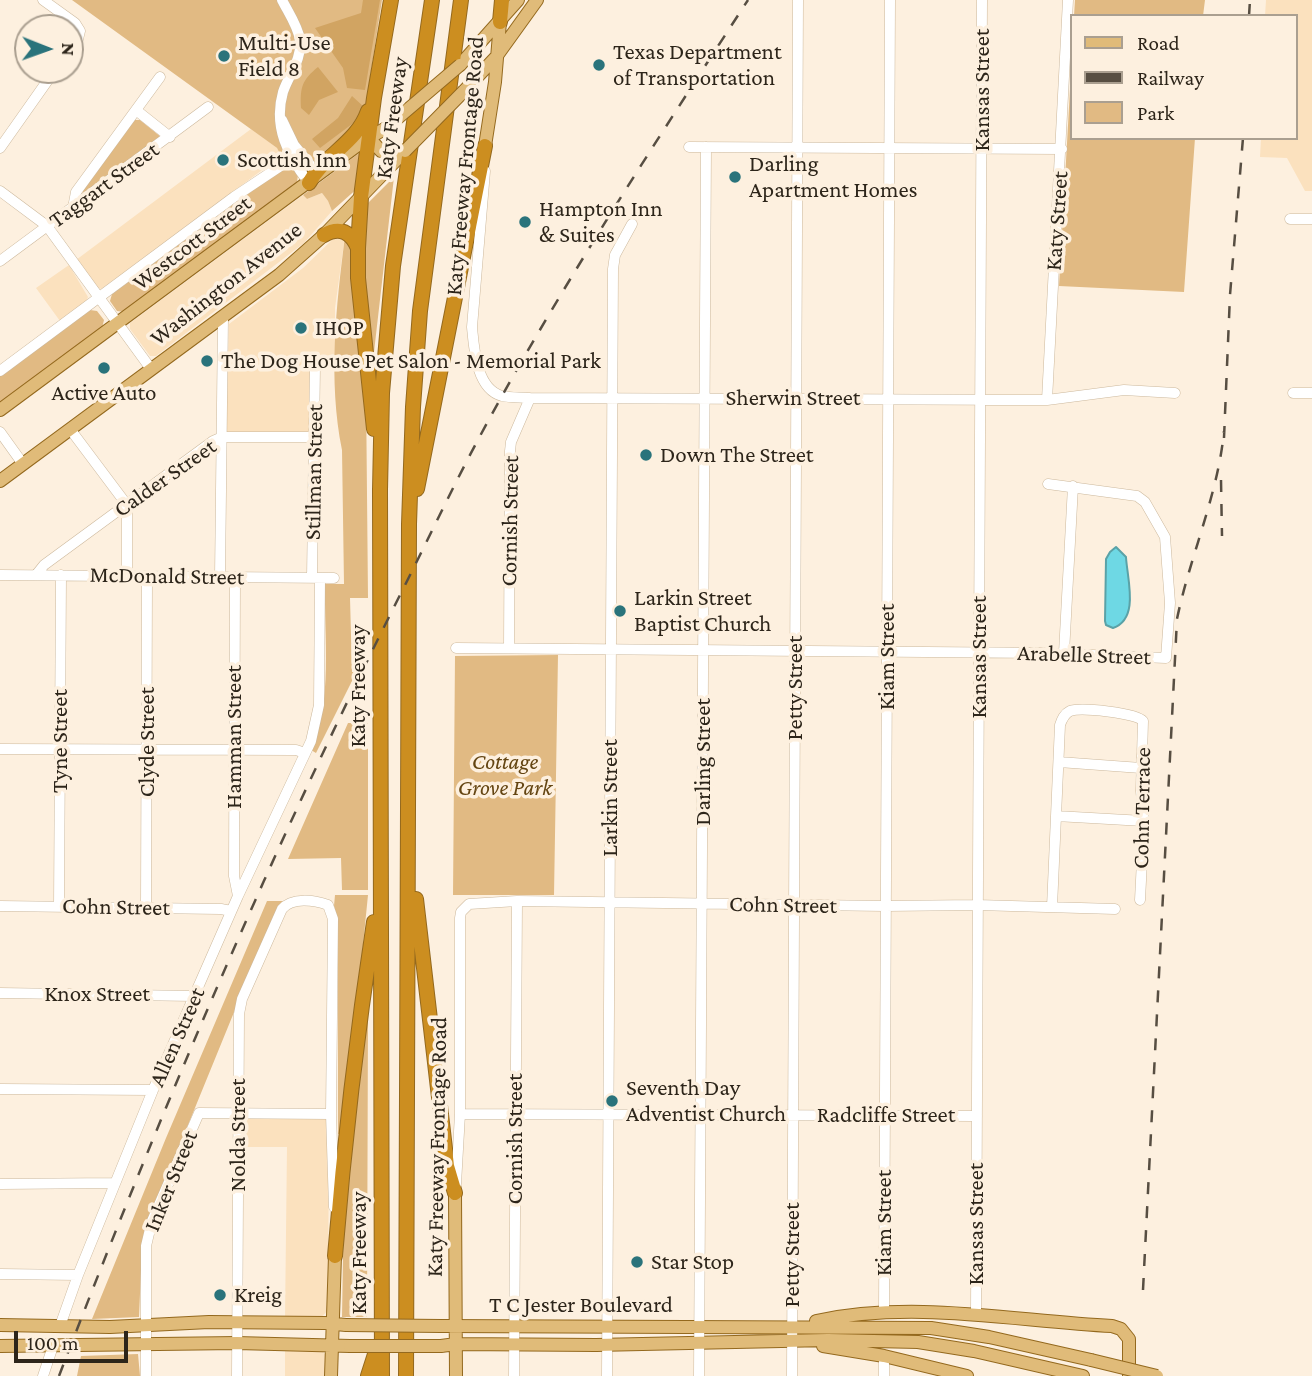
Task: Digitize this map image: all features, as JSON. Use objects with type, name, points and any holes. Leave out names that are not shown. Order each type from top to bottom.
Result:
[{"type":"highway","points":[[380,490],[358,278],[358,248],[361,197],[374,97],[391,0]]},
{"type":"highway","name":"Katy Freeway","points":[[382,1376],[382,393],[393,266],[432,0]]},
{"type":"highway","name":"Katy Freeway","points":[[406,1376],[409,524],[413,407],[419,311],[461,0]]},
{"type":"highway","points":[[500,22],[502,0]]},
{"type":"highway","points":[[312,177],[356,132],[374,97]]},
{"type":"highway","points":[[409,524],[485,146]]},
{"type":"highway","points":[[324,235],[333,230],[343,231],[354,238],[358,248]]},
{"type":"highway","points":[[409,842],[447,1166],[455,1193]]},
{"type":"highway","points":[[335,1256],[363,993],[381,879]]},
{"type":"highway","points":[[368,1376],[382,1334]]},
{"type":"main road","points":[[500,22],[518,0]]},
{"type":"main road","name":"Washington Avenue","points":[[0,481],[291,266],[361,197],[488,62],[537,0]]},
{"type":"main road","name":"Westcott Street","points":[[0,410],[312,177],[386,128],[460,65],[500,22]]},
{"type":"main road","name":"Katy Freeway Frontage Road","points":[[485,146],[488,62],[500,22]]},
{"type":"main road","points":[[460,65],[488,62]]},
{"type":"main road","points":[[370,139],[381,151],[395,158]]},
{"type":"main road","name":"Katy Freeway Frontage Road","points":[[455,1193],[456,1376]]},
{"type":"main road","points":[[331,1376],[337,1345],[332,1323],[335,1256]]},
{"type":"main road","points":[[792,1326],[831,1318],[884,1313],[976,1314],[1116,1327],[1129,1339],[1129,1376]]},
{"type":"main road","name":"T C Jester Boulevard","points":[[0,1325],[237,1322],[441,1326],[905,1326],[955,1330],[1157,1376]]},
{"type":"main road","points":[[665,1326],[669,1343]]},
{"type":"main road","name":"T C Jester Boulevard","points":[[0,1346],[237,1343],[607,1345],[884,1340],[942,1345],[1083,1376]]},
{"type":"main road","points":[[791,1341],[884,1356],[967,1376]]},
{"type":"street","points":[[282,0],[296,27],[300,50],[283,92],[281,132],[291,159],[312,177]]},
{"type":"street","name":"Petty Street","points":[[792,1376],[798,0]]},
{"type":"street","name":"Kiam Street","points":[[884,1313],[890,0]]},
{"type":"street","name":"Kansas Street","points":[[976,1314],[982,0]]},
{"type":"street","name":"Katy Street","points":[[1046,400],[1062,149],[1068,0]]},
{"type":"street","points":[[46,2],[63,14]]},
{"type":"street","points":[[73,208],[76,192],[160,77]]},
{"type":"street","points":[[0,148],[45,84]]},
{"type":"street","name":"Taggart Street","points":[[0,261],[208,107]]},
{"type":"street","points":[[136,110],[170,137]]},
{"type":"street","points":[[282,120],[312,177]]},
{"type":"street","name":"Katy Freeway Frontage Road","points":[[472,315],[485,181],[485,146]]},
{"type":"street","points":[[690,147],[1062,149]]},
{"type":"street","name":"Darling Street","points":[[699,1376],[706,147]]},
{"type":"street","name":"Westcott Street","points":[[0,371],[234,197],[291,159]]},
{"type":"street","points":[[0,191],[47,226],[151,369]]},
{"type":"street","points":[[1290,219],[1312,219]]},
{"type":"street","name":"Larkin Street","points":[[607,1376],[613,268],[615,255],[632,225]]},
{"type":"street","name":"Sherwin Street","points":[[472,315],[473,346],[477,363],[485,382],[502,396],[1046,400],[1124,390],[1175,393]]},
{"type":"street","points":[[220,577],[223,318]]},
{"type":"street","name":"Stillman Street","points":[[305,753],[317,723],[319,705],[315,366]]},
{"type":"street","points":[[1293,393],[1312,393]]},
{"type":"street","name":"Cornish Street","points":[[509,648],[510,451],[511,442],[530,398]]},
{"type":"street","points":[[70,429],[127,505],[127,576]]},
{"type":"street","points":[[0,432],[23,464]]},
{"type":"street","name":"Calder Street","points":[[36,575],[44,565],[213,441],[222,437],[314,438]]},
{"type":"street","points":[[1048,484],[1073,486],[1064,653]]},
{"type":"street","name":"Arabelle Street","points":[[456,648],[1064,653],[1166,658],[1170,603],[1167,549],[1162,530],[1141,498],[1073,486]]},
{"type":"street","name":"McDonald Street","points":[[0,575],[334,578]]},
{"type":"street","name":"Tyne Street","points":[[59,907],[61,575]]},
{"type":"street","name":"Clyde Street","points":[[146,907],[147,576]]},
{"type":"street","name":"Hamman Street","points":[[235,577],[234,876],[238,896]]},
{"type":"street","name":"Cohn Terrace","points":[[1059,762],[1060,725],[1065,715],[1074,710],[1141,717],[1144,726],[1141,768],[1144,821],[1140,900]]},
{"type":"street","points":[[0,749],[296,750],[305,753]]},
{"type":"street","name":"Allen Street","points":[[60,1326],[153,1090],[231,911],[305,753]]},
{"type":"street","points":[[1052,907],[1059,762],[1141,768]]},
{"type":"street","points":[[1056,816],[1144,821]]},
{"type":"street","name":"Nolda Street","points":[[237,1376],[238,1031],[242,999],[286,905],[295,901],[318,901],[328,905],[333,919],[331,1114]]},
{"type":"street","name":"Cornish Street","points":[[514,1376],[516,901]]},
{"type":"street","name":"Cohn Street","points":[[460,918],[466,906],[475,902],[516,901],[977,905],[1115,909]]},
{"type":"street","name":"Cohn Street","points":[[0,906],[146,907],[231,911]]},
{"type":"street","name":"Katy Freeway Frontage Road","points":[[455,1193],[460,1114],[460,918]]},
{"type":"street","name":"Knox Street","points":[[0,993],[194,996]]},
{"type":"street","points":[[0,1089],[153,1090]]},
{"type":"street","name":"Inker Street","points":[[146,1376],[146,1246],[152,1221],[199,1112],[239,1113]]},
{"type":"street","points":[[239,1113],[331,1114],[335,1256]]},
{"type":"street","name":"Radcliffe Street","points":[[460,1114],[977,1116]]},
{"type":"street","points":[[0,1184],[115,1184]]},
{"type":"street","points":[[0,1274],[78,1275]]},
{"type":"street","points":[[43,1376],[53,1346]]},
{"type":"street","points":[[884,1356],[884,1376]]},
{"type":"shaded area","points":[[363,0],[380,0],[365,90],[347,88],[343,68],[315,28],[361,13]]},
{"type":"shaded area","points":[[1266,0],[1312,0],[1312,191],[1305,191],[1287,158],[1260,157],[1261,140],[1298,140],[1298,14],[1265,14]]},
{"type":"shaded area","points":[[318,67],[338,92],[319,100],[309,115],[301,108],[302,89],[305,80]]},
{"type":"shaded area","points":[[352,96],[364,107],[352,124],[320,148],[312,139],[338,118]]},
{"type":"shaded area","points":[[251,129],[277,148],[281,156],[102,289],[97,288],[76,260]]},
{"type":"shaded area","points":[[322,193],[332,211],[304,243],[156,356],[150,356],[130,329],[130,323],[303,195],[307,199]]},
{"type":"shaded area","points":[[345,236],[335,308],[335,361],[313,362],[310,431],[307,435],[226,432],[229,324],[303,268],[332,240]]},
{"type":"shaded area","points":[[69,265],[88,297],[86,302],[60,321],[36,288]]},
{"type":"shaded area","points":[[325,1116],[329,1123],[328,1310],[321,1318],[285,1318],[287,1147],[243,1147],[242,1120],[243,1117]]},
{"type":"shaded area","points":[[285,1350],[322,1351],[327,1356],[328,1376],[285,1376]]},
{"type":"green space","points":[[72,0],[382,0],[361,121],[318,163],[313,162],[300,145],[281,156],[277,148]]},
{"type":"green space","points":[[1075,0],[1205,0],[1203,14],[1074,14]]},
{"type":"green space","points":[[1070,90],[1070,140],[1195,140],[1184,292],[1059,286]]},
{"type":"green space","points":[[134,120],[140,120],[161,137],[82,196],[83,190]]},
{"type":"green space","points":[[362,151],[360,186],[332,211],[322,193],[307,199],[303,195]]},
{"type":"green space","points":[[290,167],[298,174],[297,183],[125,312],[117,311],[110,301],[112,294],[283,168]]},
{"type":"green space","points":[[394,177],[374,352],[369,352],[363,281],[366,205]]},
{"type":"green space","points":[[345,236],[351,240],[366,391],[368,598],[350,598],[354,677],[316,753],[311,750],[318,732],[325,691],[325,584],[344,584],[342,450],[334,370],[336,316]]},
{"type":"green space","points":[[90,310],[97,311],[104,320],[102,328],[0,403],[0,376]]},
{"type":"green space","name":"Cottage Grove Park","points":[[558,655],[554,895],[453,895],[455,656]]},
{"type":"green space","points":[[348,723],[368,723],[368,890],[342,890],[341,858],[288,859]]},
{"type":"green space","points":[[335,895],[368,895],[344,1134],[338,1134],[338,921],[334,906]]},
{"type":"green space","points":[[267,901],[285,901],[239,1000],[150,1218],[142,1247],[139,1317],[92,1319],[166,1138]]},
{"type":"green space","points":[[368,1011],[367,1317],[342,1317],[344,1197]]},
{"type":"green space","points":[[138,1354],[140,1376],[77,1376],[81,1356]]},
{"type":"water","points":[[1116,547],[1126,557],[1130,597],[1127,616],[1113,628],[1106,625],[1105,621],[1106,559]]},
{"type":"railway","points":[[59,1376],[137,1177],[263,884],[353,691],[450,495],[511,380],[576,270],[748,0]]},
{"type":"railway","points":[[1249,14],[1250,0]]},
{"type":"railway","points":[[1224,438],[1230,295],[1243,140]]},
{"type":"railway","points":[[1143,1290],[1177,619],[1216,479],[1224,431]]},
{"type":"railway","points":[[1221,480],[1222,536]]},
{"type":"place","name":"Multi-Use Field 8","points":[[224,56]]},
{"type":"place","name":"Texas Department of Transportation","points":[[599,65]]},
{"type":"place","name":"Scottish Inn","points":[[223,160]]},
{"type":"place","name":"Darling Apartment Homes","points":[[735,177]]},
{"type":"place","name":"Hampton Inn & Suites","points":[[525,222]]},
{"type":"place","name":"IHOP","points":[[301,328]]},
{"type":"place","name":"The Dog House Pet Salon - Memorial Park","points":[[207,361]]},
{"type":"place","name":"Active Auto","points":[[104,368]]},
{"type":"place","name":"Down The Street","points":[[646,455]]},
{"type":"place","name":"Larkin Street Baptist Church","points":[[620,611]]},
{"type":"place","name":"Seventh Day Adventist Church","points":[[612,1101]]},
{"type":"place","name":"Star Stop","points":[[637,1262]]},
{"type":"place","name":"Kreig","points":[[220,1295]]}]
